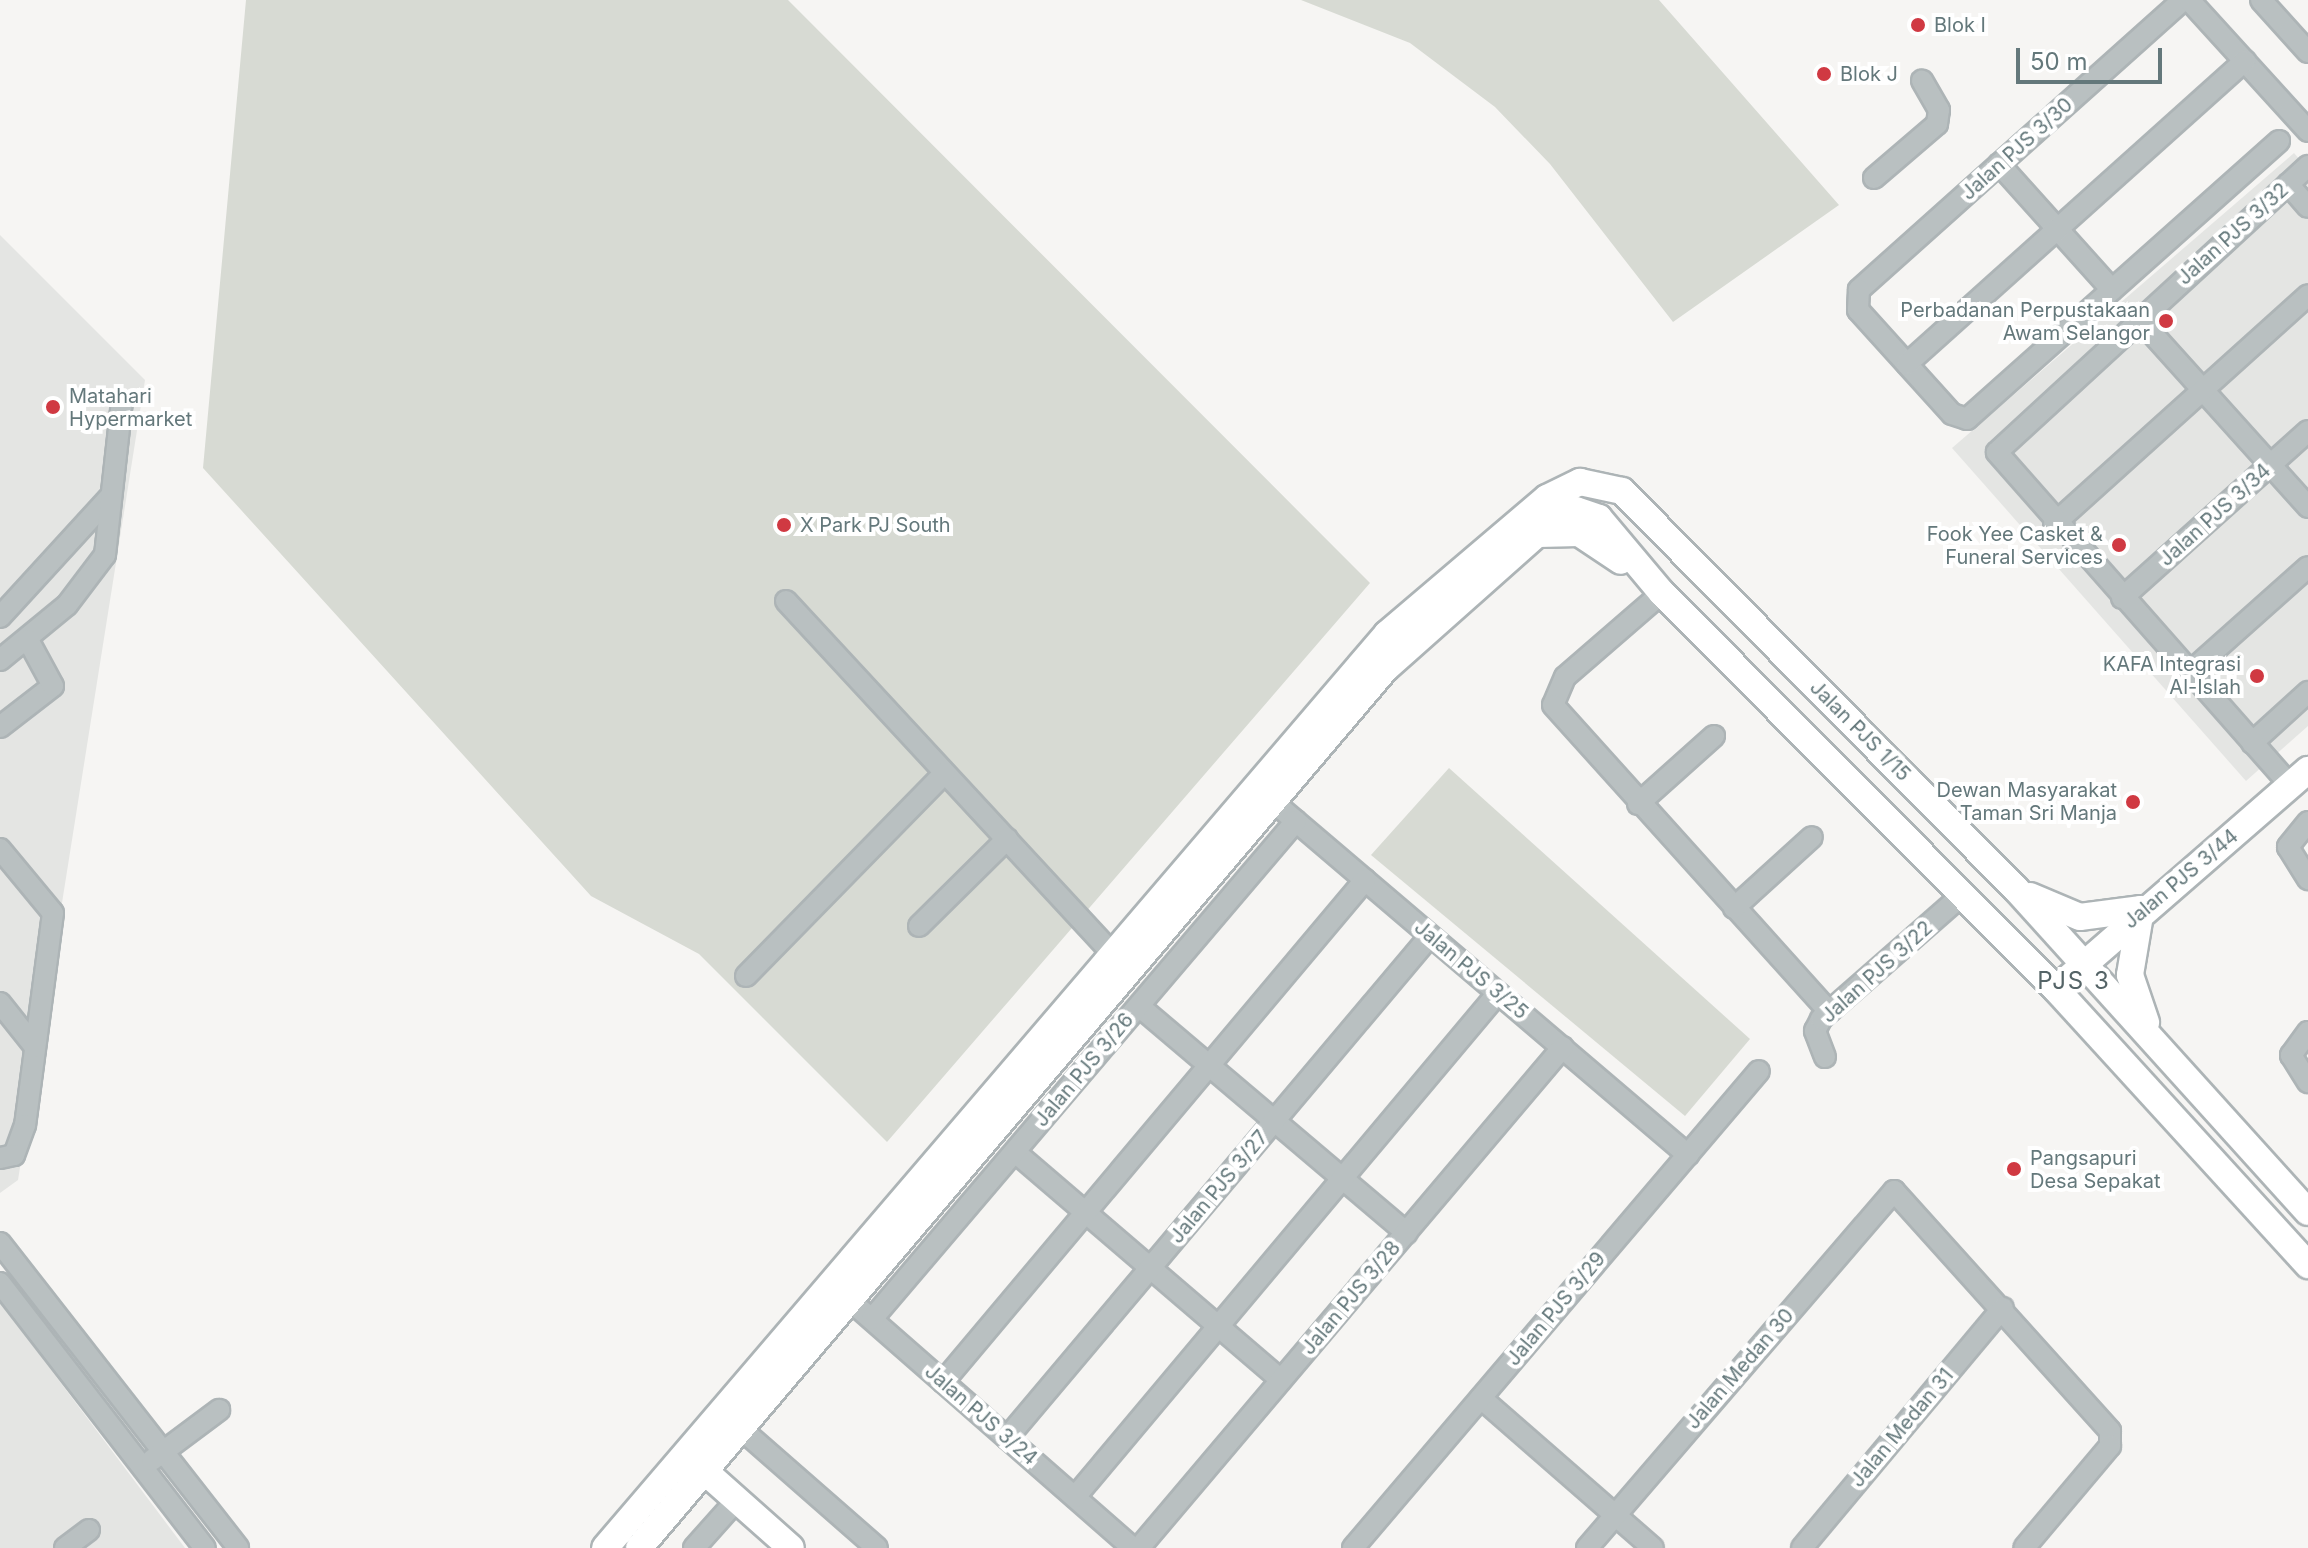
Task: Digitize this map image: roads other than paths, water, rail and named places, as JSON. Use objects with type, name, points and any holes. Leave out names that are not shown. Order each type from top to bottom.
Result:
[{"type":"main road","points":[[605,1548],[695,1462],[1264,794],[1387,634],[1547,498],[1593,482],[1588,510]]},
{"type":"main road","name":"Jalan PJS 1/15","points":[[1593,482],[1622,491],[2016,889],[2308,1212]]},
{"type":"main road","points":[[639,1548],[695,1462],[740,1428],[839,1290],[1111,952],[1385,669],[1537,535],[1566,513],[1588,510]]},
{"type":"main road","points":[[1588,510],[1662,593],[2056,989],[2308,1265]]},
{"type":"main road","points":[[1537,535],[1579,533],[1662,593]]},
{"type":"main road","name":"Jalan PJS 3/44","points":[[2056,989],[2141,909],[2299,778]]},
{"type":"main road","points":[[2016,889],[2080,917],[2141,909],[2130,975],[2155,1040]]},
{"type":"main road","points":[[695,1462],[791,1548]]},
{"type":"street","name":"Jalan PJS 3/30","points":[[1907,364],[1854,300],[1999,164],[2183,0]]},
{"type":"street","points":[[2189,0],[2308,131]]},
{"type":"street","points":[[2261,0],[2308,52]]},
{"type":"street","points":[[2245,61],[1907,364],[1956,418],[1979,410],[2279,141]]},
{"type":"street","points":[[1874,178],[1937,124],[1939,110],[1922,80]]},
{"type":"street","points":[[1999,164],[2112,290]]},
{"type":"street","name":"Jalan PJS 3/32","points":[[2054,524],[2004,467],[1997,452],[2001,443],[2308,166]]},
{"type":"street","points":[[2288,184],[2308,207]]},
{"type":"street","points":[[2299,778],[2252,743],[2054,524],[2308,295]]},
{"type":"street","points":[[2139,319],[2308,507]]},
{"type":"street","points":[[0,660],[28,640],[97,570],[111,533],[111,496],[122,401]]},
{"type":"street","name":"Jalan PJS 3/34","points":[[2122,598],[2308,431]]},
{"type":"street","points":[[0,617],[111,496]]},
{"type":"street","points":[[2189,673],[2308,567]]},
{"type":"street","points":[[1662,593],[1553,691],[1558,716],[1829,1012]]},
{"type":"street","points":[[786,601],[1111,952]]},
{"type":"street","points":[[0,727],[53,686],[28,640]]},
{"type":"street","points":[[2252,743],[2308,692]]},
{"type":"street","points":[[1638,804],[1714,736]]},
{"type":"street","points":[[746,976],[945,773]]},
{"type":"street","name":"Jalan PJS 3/25","points":[[1264,794],[1688,1155]]},
{"type":"street","name":"Jalan PJS 3/26","points":[[872,1319],[1296,821]]},
{"type":"street","points":[[2308,822],[2288,847],[2308,879]]},
{"type":"street","points":[[1734,908],[1812,837]]},
{"type":"street","points":[[919,926],[1007,839]]},
{"type":"street","points":[[0,849],[52,923],[25,1125],[14,1155],[0,1158]]},
{"type":"street","points":[[943,1382],[1365,880]]},
{"type":"street","name":"Jalan PJS 3/22","points":[[1825,1057],[1815,1031],[1829,1012],[1961,896]]},
{"type":"street","name":"Jalan PJS 3/27","points":[[1007,1438],[1430,936]]},
{"type":"street","points":[[1075,1497],[1498,993]]},
{"type":"street","points":[[0,1003],[35,1047]]},
{"type":"street","points":[[1139,1006],[1407,1233]]},
{"type":"street","points":[[2308,1032],[2291,1055],[2308,1082]]},
{"type":"street","name":"Jalan PJS 3/28","points":[[1136,1548],[1563,1047]]},
{"type":"street","name":"Jalan PJS 3/29","points":[[1353,1548],[1759,1071]]},
{"type":"street","points":[[1015,1152],[1281,1380]]},
{"type":"street","name":"Jalan Medan 30","points":[[1587,1548],[1894,1191],[2003,1308]]},
{"type":"street","points":[[0,1243],[238,1548]]},
{"type":"street","points":[[0,1283],[205,1548]]},
{"type":"street","name":"Jalan PJS 3/24","points":[[839,1290],[1136,1548]]},
{"type":"street","points":[[2003,1308],[2110,1431],[2110,1446],[2024,1548]]},
{"type":"street","name":"Jalan Medan 31","points":[[1802,1548],[2003,1308]]},
{"type":"street","points":[[1481,1398],[1653,1548]]},
{"type":"street","points":[[142,1467],[219,1410]]},
{"type":"street","points":[[740,1428],[877,1548]]},
{"type":"street","points":[[694,1548],[736,1501]]},
{"type":"street","points":[[65,1548],[89,1530]]},
{"type":"place","name":"Blok I","points":[[1918,25]]},
{"type":"place","name":"Blok J","points":[[1824,74]]},
{"type":"place","name":"Perbadanan Perpustakaan Awam Selangor","points":[[2166,321]]},
{"type":"place","name":"Matahari Hypermarket","points":[[53,407]]},
{"type":"place","name":"X Park PJ South","points":[[784,525]]},
{"type":"place","name":"Fook Yee Casket & Funeral Services","points":[[2119,545]]},
{"type":"place","name":"KAFA Integrasi Al-Islah","points":[[2257,676]]},
{"type":"place","name":"Dewan Masyarakat Taman Sri Manja","points":[[2133,802]]},
{"type":"place","name":"Pangsapuri Desa Sepakat","points":[[2014,1169]]},
{"type":"district","name":"PJS 3","points":[[2074,981]]}]
